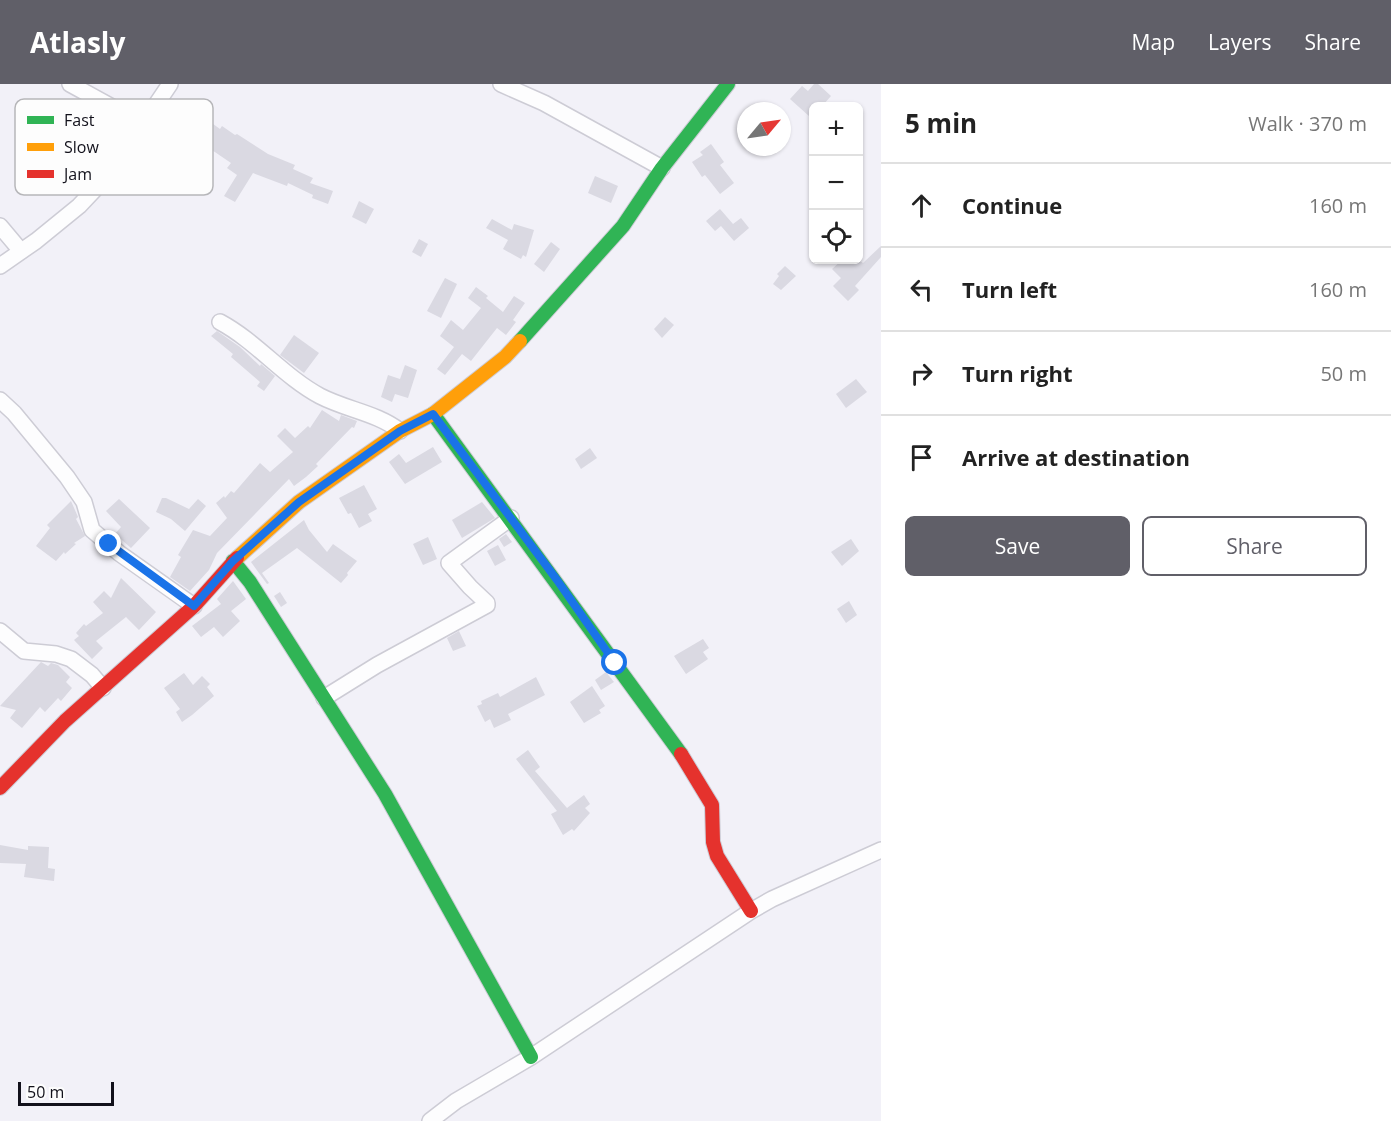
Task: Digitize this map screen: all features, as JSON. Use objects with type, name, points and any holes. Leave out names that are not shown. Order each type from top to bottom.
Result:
[{"type":"street","points":[[70,84],[97,99]]},
{"type":"street","points":[[160,99],[171,84]]},
{"type":"street","points":[[501,84],[544,103],[662,168]]},
{"type":"street","points":[[0,788],[65,722],[194,606],[233,561],[299,502],[400,431],[433,414],[505,357],[623,226],[662,168],[728,84]]},
{"type":"street","points":[[0,266],[36,241],[89,195]]},
{"type":"street","points":[[0,226],[21,251]]},
{"type":"street","points":[[220,322],[237,331],[304,386],[322,396],[387,421],[400,431]]},
{"type":"street","points":[[0,400],[14,413],[67,477],[84,502],[92,530],[119,553],[194,606]]},
{"type":"street","points":[[433,414],[680,753],[711,802],[715,815],[714,849],[723,868],[751,911]]},
{"type":"street","points":[[324,698],[377,665],[487,605],[449,562],[511,518]]},
{"type":"street","points":[[233,561],[250,582],[385,794],[531,1057]]},
{"type":"street","points":[[0,631],[24,651],[71,658],[92,675],[103,688]]},
{"type":"street","points":[[430,1121],[456,1101],[531,1057],[751,911],[772,899],[881,850]]},
{"type":"building","points":[[814,84],[818,84],[831,96],[826,102],[809,102],[809,116],[790,99],[802,86],[808,91]]},
{"type":"building","points":[[213,124],[220,129],[222,126],[235,135],[237,134],[268,154],[295,165],[293,169],[313,178],[310,183],[333,191],[328,204],[312,198],[313,195],[288,183],[287,186],[253,173],[235,202],[224,196],[237,175],[227,168],[231,163],[213,151]]},
{"type":"building","points":[[711,144],[724,162],[720,165],[734,183],[720,194],[705,175],[702,177],[692,162],[703,155],[700,152]]},
{"type":"building","points":[[595,176],[618,186],[611,203],[588,193]]},
{"type":"building","points":[[359,201],[374,209],[366,224],[352,217]]},
{"type":"building","points":[[720,209],[733,224],[741,218],[749,228],[734,241],[721,226],[715,231],[706,221]]},
{"type":"building","points":[[492,219],[512,230],[514,224],[534,230],[526,257],[523,255],[521,259],[503,249],[508,240],[486,228]]},
{"type":"building","points":[[419,239],[428,244],[421,257],[412,252]]},
{"type":"building","points":[[551,242],[560,249],[544,272],[534,264]]},
{"type":"building","points":[[881,246],[881,257],[855,286],[859,290],[848,301],[833,286],[841,278],[832,269],[838,264],[863,263]]},
{"type":"building","points":[[785,266],[796,276],[781,290],[773,284],[779,276],[777,274]]},
{"type":"building","points":[[445,278],[457,284],[441,318],[427,311]]},
{"type":"building","points":[[476,287],[503,312],[514,296],[525,303],[513,320],[516,322],[506,335],[497,328],[471,361],[462,354],[445,375],[437,369],[454,347],[440,336],[451,320],[463,330],[481,308],[468,298]]},
{"type":"building","points":[[665,317],[674,325],[662,338],[654,329]]},
{"type":"building","points":[[217,331],[275,376],[264,391],[257,386],[260,382],[231,357],[233,354],[211,336]]},
{"type":"building","points":[[294,335],[319,353],[304,373],[280,355]]},
{"type":"building","points":[[405,365],[417,370],[408,398],[395,394],[392,402],[381,397],[388,375],[400,379]]},
{"type":"building","points":[[856,379],[867,392],[846,408],[836,394]]},
{"type":"building","points":[[322,410],[339,421],[341,415],[357,421],[354,428],[352,427],[306,477],[294,486],[289,479],[217,553],[209,570],[190,591],[170,577],[181,557],[178,555],[193,530],[210,536],[227,518],[216,503],[231,491],[234,493],[260,463],[270,472],[293,452],[277,436],[285,428],[295,438],[308,426],[310,428]]},
{"type":"building","points":[[433,447],[442,462],[405,484],[389,462],[399,454],[406,463]]},
{"type":"building","points":[[590,448],[597,458],[581,469],[575,459]]},
{"type":"building","points":[[364,485],[377,509],[368,514],[372,521],[359,528],[339,498]]},
{"type":"building","points":[[162,498],[189,509],[198,499],[206,506],[185,531],[171,519],[156,512]]},
{"type":"building","points":[[119,499],[150,528],[131,548],[115,534],[121,527],[106,511]]},
{"type":"building","points":[[71,501],[78,517],[76,519],[85,536],[74,543],[76,544],[56,561],[36,546],[50,528],[47,525]]},
{"type":"building","points":[[482,502],[495,518],[462,538],[452,520]]},
{"type":"building","points":[[304,520],[327,552],[333,544],[357,561],[341,583],[297,548],[262,573],[269,583],[267,584],[251,562]]},
{"type":"building","points":[[506,534],[512,542],[504,547],[499,539]]},
{"type":"building","points":[[428,537],[437,559],[423,565],[413,544]]},
{"type":"building","points":[[851,539],[859,551],[842,566],[831,552]]},
{"type":"building","points":[[498,545],[506,560],[495,566],[487,551]]},
{"type":"building","points":[[121,578],[156,612],[139,630],[126,617],[96,641],[103,648],[92,659],[74,640],[79,636],[76,633],[84,624],[86,626],[103,613],[93,602],[104,591],[111,598]]},
{"type":"building","points":[[233,581],[246,599],[231,611],[240,621],[223,637],[214,627],[201,637],[192,626],[221,604],[217,599]]},
{"type":"building","points":[[280,592],[287,603],[281,607],[274,596]]},
{"type":"building","points":[[849,601],[857,615],[846,623],[837,609]]},
{"type":"building","points":[[459,631],[466,646],[453,651],[447,638]]},
{"type":"building","points":[[703,639],[709,648],[703,652],[708,659],[686,674],[674,656]]},
{"type":"building","points":[[41,662],[48,666],[51,663],[58,665],[70,677],[66,682],[72,688],[61,701],[58,698],[45,712],[40,707],[22,728],[10,718],[16,710],[0,706]]},
{"type":"building","points":[[606,672],[614,682],[601,690],[595,680]]},
{"type":"building","points":[[184,673],[193,685],[202,676],[210,684],[207,687],[214,696],[182,722],[176,712],[180,709],[164,688]]},
{"type":"building","points":[[536,677],[545,695],[508,714],[511,720],[494,728],[490,719],[485,722],[477,706],[482,704],[481,701],[498,693],[500,697]]},
{"type":"building","points":[[592,686],[605,706],[599,710],[601,713],[584,723],[570,702]]},
{"type":"building","points":[[528,750],[540,767],[535,771],[567,808],[584,795],[590,804],[585,808],[590,813],[574,831],[572,829],[563,835],[551,814],[557,811],[516,759]]},
{"type":"building","points":[[0,845],[28,850],[28,846],[49,847],[48,868],[55,869],[54,881],[24,877],[26,864],[0,863]]},
{"type":"traffic: fast","points":[[520,341],[623,226],[662,168],[728,84]]},
{"type":"traffic: fast","points":[[433,414],[681,754]]},
{"type":"traffic: fast","points":[[233,561],[250,582],[385,794],[531,1057]]},
{"type":"traffic: slow","points":[[237,558],[299,502],[400,431],[433,414],[505,357],[520,341]]},
{"type":"traffic: jam","points":[[0,788],[65,721],[194,606],[237,558]]},
{"type":"traffic: jam","points":[[681,754],[712,805],[713,842],[717,856],[751,911]]},
{"type":"route","points":[[109,544],[194,606],[233,561],[299,502],[400,431],[433,414],[557,580],[615,663]]}]
